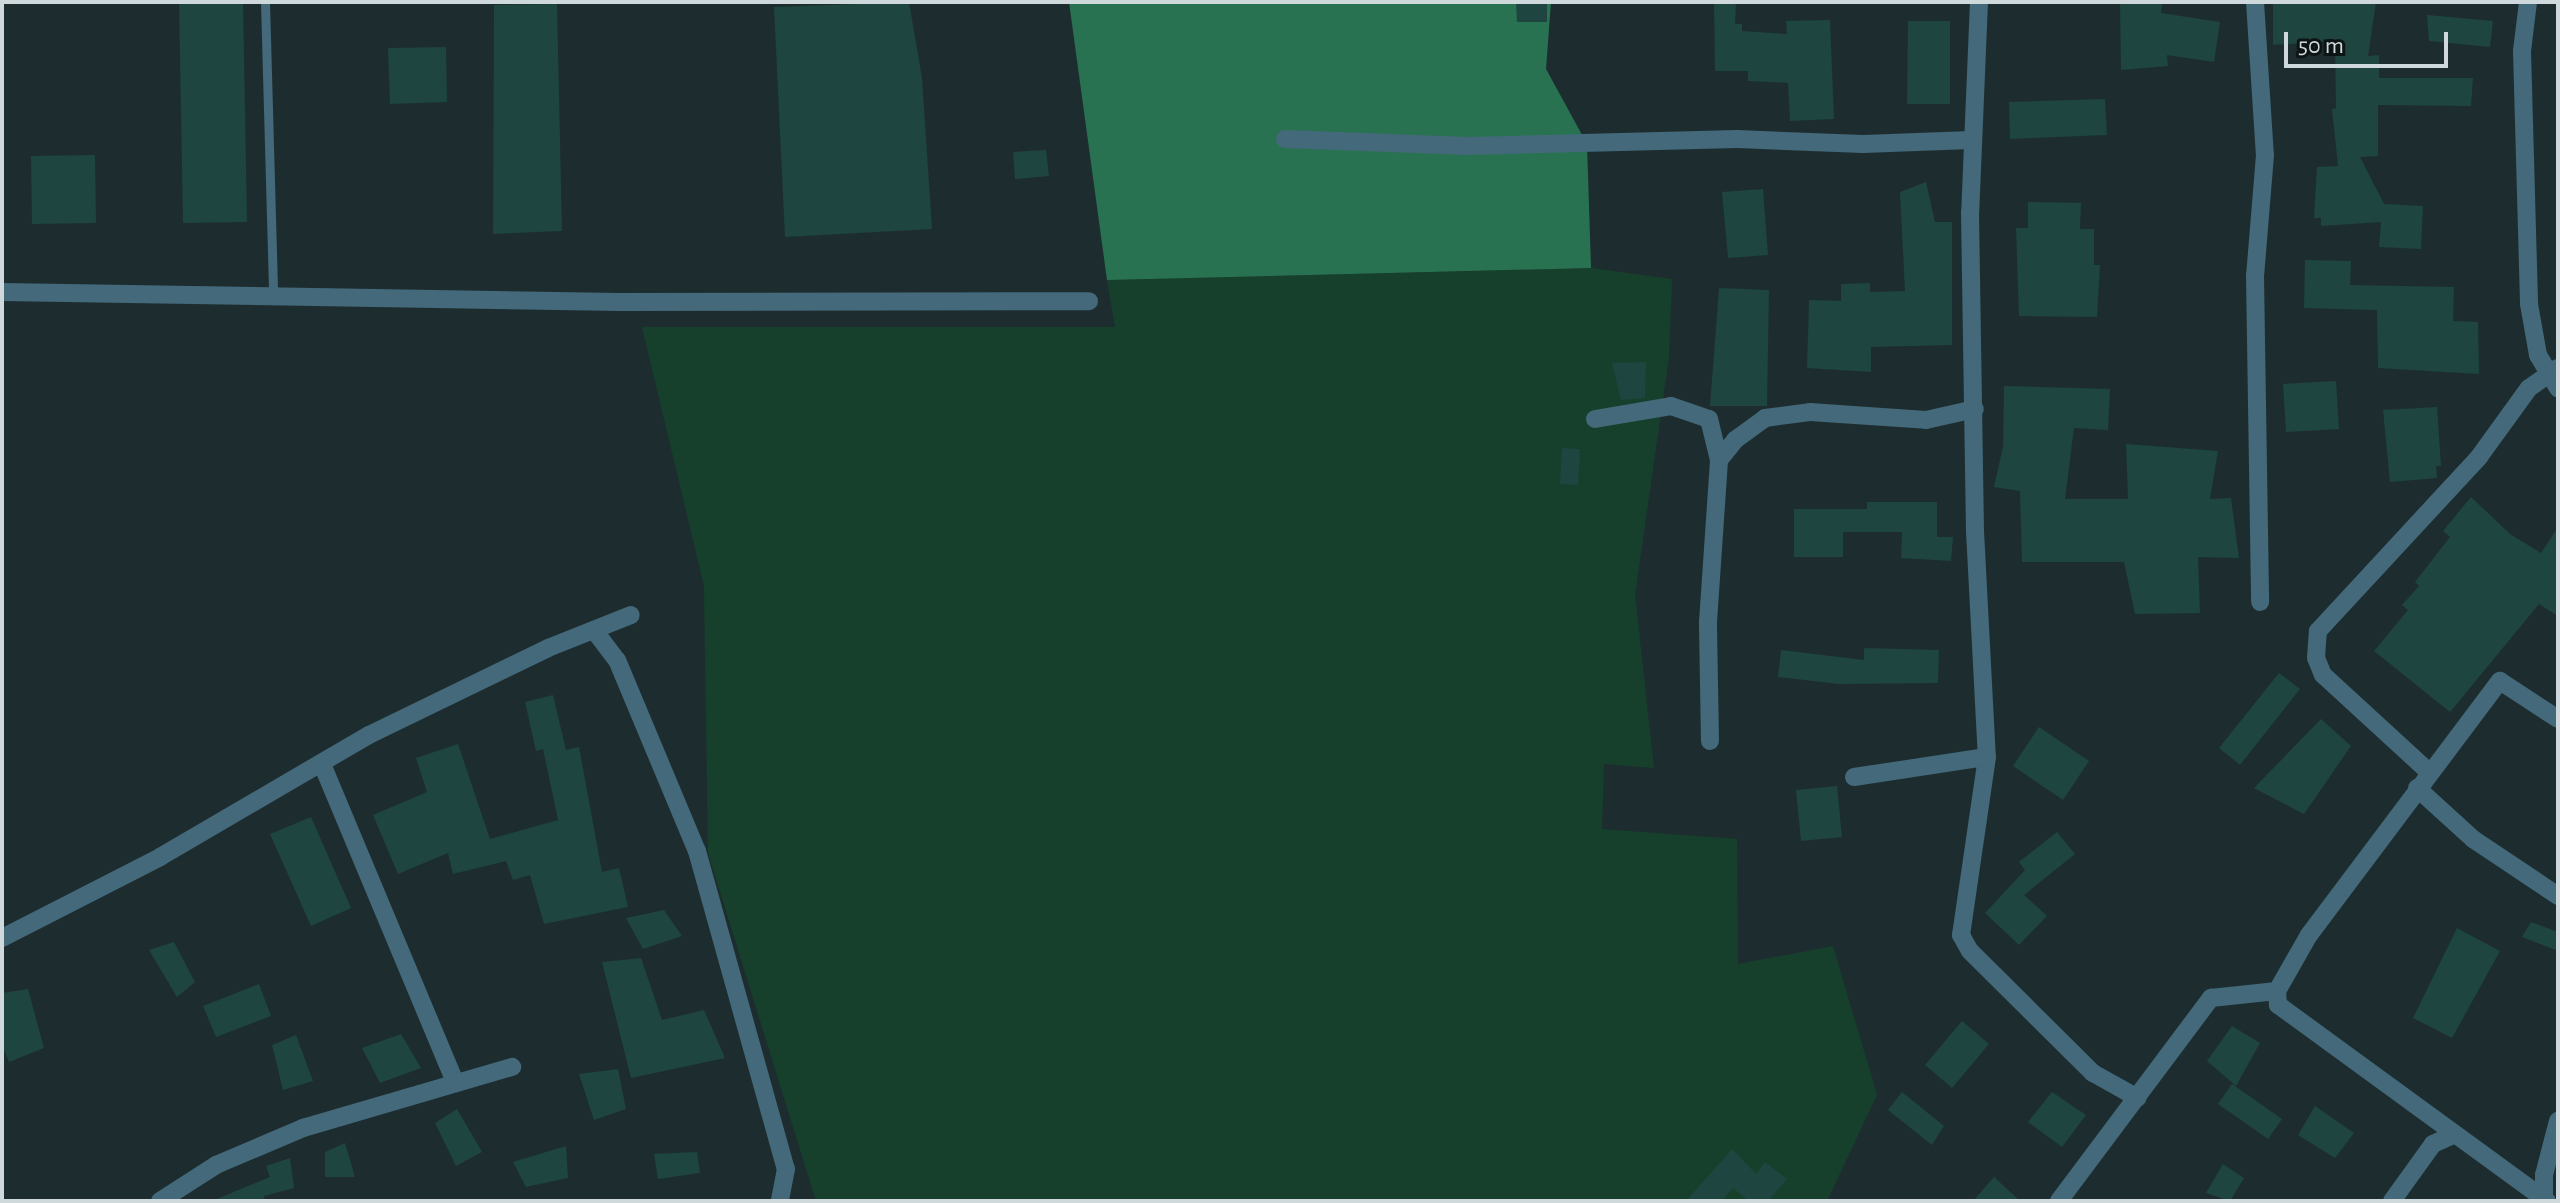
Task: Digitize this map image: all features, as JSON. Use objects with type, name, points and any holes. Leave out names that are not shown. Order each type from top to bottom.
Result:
[{"type":"street","points":[[1979,2],[1971,140],[1975,531],[1987,757],[1961,935],[1970,951],[2093,1073],[2138,1098]]},
{"type":"street","points":[[2255,2],[2265,155],[2255,276],[2260,602]]},
{"type":"street","points":[[2429,772],[2323,675],[2316,658],[2318,631],[2479,457],[2529,388],[2554,377],[2529,304],[2522,51],[2528,2]]},
{"type":"street","points":[[1285,139],[1468,146],[1737,139],[1863,144],[1971,140]]},
{"type":"street","points":[[2,292],[273,297],[1089,301]]},
{"type":"street","points":[[1595,419],[1671,406],[1709,419],[1719,460],[1708,622],[1710,741]]},
{"type":"street","points":[[1719,460],[1735,440],[1765,418],[1810,412],[1926,420],[1975,409]]},
{"type":"street","points":[[2,938],[160,857],[369,735],[631,615]]},
{"type":"street","points":[[594,630],[617,660],[697,851],[786,1169],[780,1201]]},
{"type":"street","points":[[2546,1200],[2433,1121],[2278,1005],[2277,991],[2309,935],[2500,681],[2558,719]]},
{"type":"street","points":[[1854,777],[1987,757]]},
{"type":"street","points":[[322,764],[455,1082]]},
{"type":"street","points":[[2417,788],[2473,839],[2558,896]]},
{"type":"street","points":[[2059,1201],[2211,998],[2277,991]]},
{"type":"street","points":[[160,1201],[216,1165],[303,1128],[512,1067]]},
{"type":"street","points":[[2433,1121],[2433,1144]]},
{"type":"street","points":[[2546,1200],[2544,1175],[2558,1121]]},
{"type":"street","points":[[2392,1201],[2433,1144],[2453,1135]]},
{"type":"street","points":[[2520,1183],[2544,1175]]},
{"type":"lane","points":[[265,2],[273,297]]},
{"type":"green space","points":[[1069,2],[1551,2],[1546,69],[1587,144],[1591,268],[1107,280]]},
{"type":"green space","points":[[1591,268],[1672,279],[1669,357],[1635,595],[1654,768],[1604,764],[1602,829],[1737,839],[1738,964],[1833,946],[1877,1095],[1827,1201],[816,1201],[708,853],[704,586],[642,327],[1115,327],[1107,280]]},
{"type":"building","points":[[179,2],[243,2],[247,222],[183,223]]},
{"type":"building","points":[[909,2],[922,78],[932,229],[785,237],[774,7]]},
{"type":"building","points":[[1516,2],[1547,2],[1547,22],[1517,22]]},
{"type":"building","points":[[1714,2],[1736,2],[1735,24],[1742,24],[1742,31],[1787,34],[1786,21],[1830,20],[1834,119],[1790,121],[1788,83],[1748,81],[1748,71],[1715,71]]},
{"type":"building","points":[[2120,2],[2162,2],[2161,13],[2220,22],[2214,62],[2167,55],[2168,66],[2121,70]]},
{"type":"building","points":[[2273,2],[2376,2],[2368,56],[2379,55],[2379,78],[2473,78],[2471,106],[2378,105],[2378,156],[2360,157],[2384,204],[2423,206],[2421,249],[2379,247],[2381,222],[2321,226],[2321,218],[2314,218],[2317,167],[2338,166],[2332,109],[2336,108],[2335,41],[2273,45]]},
{"type":"building","points":[[557,4],[562,231],[493,234],[494,5]]},
{"type":"building","points":[[2427,15],[2493,21],[2490,47],[2429,41]]},
{"type":"building","points":[[1908,21],[1950,21],[1950,104],[1907,104]]},
{"type":"building","points":[[446,47],[447,102],[390,104],[388,48]]},
{"type":"building","points":[[2105,99],[2107,135],[2010,139],[2009,102]]},
{"type":"building","points":[[1046,150],[1049,176],[1015,179],[1013,152]]},
{"type":"building","points":[[95,155],[96,223],[32,224],[31,156]]},
{"type":"building","points":[[1926,182],[1935,222],[1952,222],[1952,345],[1871,347],[1871,372],[1807,368],[1809,300],[1841,301],[1841,284],[1870,283],[1870,292],[1905,291],[1900,192]]},
{"type":"building","points":[[1763,189],[1768,255],[1728,258],[1722,192]]},
{"type":"building","points":[[2028,202],[2081,203],[2080,229],[2094,229],[2094,265],[2100,265],[2097,317],[2019,316],[2016,228],[2028,228]]},
{"type":"building","points":[[2305,260],[2351,261],[2350,285],[2454,287],[2453,321],[2478,322],[2479,374],[2378,368],[2377,310],[2304,308]]},
{"type":"building","points":[[1719,288],[1769,290],[1767,406],[1710,406]]},
{"type":"building","points":[[1646,362],[1645,398],[1621,400],[1612,363]]},
{"type":"building","points":[[2336,381],[2339,429],[2286,432],[2283,384]]},
{"type":"building","points":[[2004,386],[2110,389],[2108,430],[2074,428],[2065,499],[2128,499],[2126,444],[2218,451],[2210,499],[2231,498],[2239,558],[2198,557],[2200,613],[2135,614],[2124,562],[2022,562],[2020,491],[1994,487],[2003,447]]},
{"type":"building","points":[[2437,407],[2441,466],[2436,466],[2437,478],[2390,482],[2383,410]]},
{"type":"building","points":[[1562,448],[1580,449],[1578,485],[1560,484]]},
{"type":"building","points":[[2471,497],[2510,534],[2541,553],[2558,527],[2558,616],[2539,604],[2450,712],[2374,651],[2408,610],[2402,605],[2419,586],[2415,582],[2450,537],[2443,531]]},
{"type":"building","points":[[1867,502],[1937,502],[1937,537],[1953,537],[1951,561],[1901,558],[1902,532],[1843,532],[1843,557],[1794,557],[1794,509],[1867,509]]},
{"type":"building","points":[[1864,648],[1939,650],[1938,683],[1839,684],[1778,677],[1781,650],[1864,660]]},
{"type":"building","points":[[2279,673],[2300,689],[2240,765],[2219,748]]},
{"type":"building","points":[[553,695],[566,750],[579,747],[602,872],[619,868],[628,907],[544,924],[530,875],[513,880],[506,861],[453,874],[448,853],[398,874],[373,815],[427,792],[416,758],[458,744],[490,839],[558,820],[543,749],[536,751],[525,702]]},
{"type":"building","points":[[2321,719],[2351,746],[2304,814],[2254,788]]},
{"type":"building","points":[[2039,727],[2089,761],[2063,800],[2013,766]]},
{"type":"building","points":[[1837,786],[1842,837],[1801,841],[1796,790]]},
{"type":"building","points":[[311,817],[351,908],[311,926],[270,834]]},
{"type":"building","points":[[2057,832],[2075,854],[2024,895],[2047,916],[2019,945],[1985,913],[2025,870],[2019,862]]},
{"type":"building","points":[[664,910],[682,936],[643,949],[626,918]]},
{"type":"building","points":[[2531,922],[2558,932],[2558,951],[2522,937]]},
{"type":"building","points":[[2457,928],[2500,951],[2452,1038],[2413,1018]]},
{"type":"building","points":[[174,942],[195,982],[177,997],[149,950]]},
{"type":"building","points":[[641,958],[662,1020],[704,1010],[725,1058],[631,1078],[602,962]]},
{"type":"building","points":[[259,984],[271,1016],[216,1037],[203,1006]]},
{"type":"building","points":[[28,989],[44,1048],[9,1062],[2,1046],[2,993]]},
{"type":"building","points":[[1962,1021],[1989,1044],[1952,1088],[1925,1065]]},
{"type":"building","points":[[2232,1026],[2260,1043],[2236,1086],[2207,1061]]},
{"type":"building","points":[[401,1034],[421,1068],[380,1083],[362,1048]]},
{"type":"building","points":[[296,1035],[313,1081],[283,1090],[272,1045]]},
{"type":"building","points":[[618,1069],[626,1109],[594,1120],[579,1074]]},
{"type":"building","points":[[2232,1084],[2282,1119],[2268,1139],[2218,1104]]},
{"type":"building","points":[[1902,1092],[1944,1126],[1932,1145],[1888,1110]]},
{"type":"building","points":[[2052,1092],[2086,1115],[2062,1147],[2028,1122]]},
{"type":"building","points":[[2315,1106],[2354,1133],[2335,1158],[2298,1135]]},
{"type":"building","points":[[457,1109],[482,1152],[456,1166],[435,1123]]},
{"type":"building","points":[[345,1143],[355,1177],[325,1177],[325,1152]]},
{"type":"building","points":[[566,1146],[568,1178],[526,1187],[513,1162]]},
{"type":"building","points":[[1732,1149],[1756,1174],[1765,1162],[1787,1179],[1768,1201],[1749,1201],[1733,1188],[1721,1201],[1686,1201]]},
{"type":"building","points":[[697,1152],[700,1173],[658,1179],[654,1154]]},
{"type":"building","points":[[290,1158],[294,1188],[264,1196],[265,1201],[212,1201],[270,1177],[266,1166]]},
{"type":"building","points":[[2223,1164],[2244,1178],[2230,1201],[2206,1193]]},
{"type":"building","points":[[1994,1177],[2020,1201],[1973,1201]]}]
